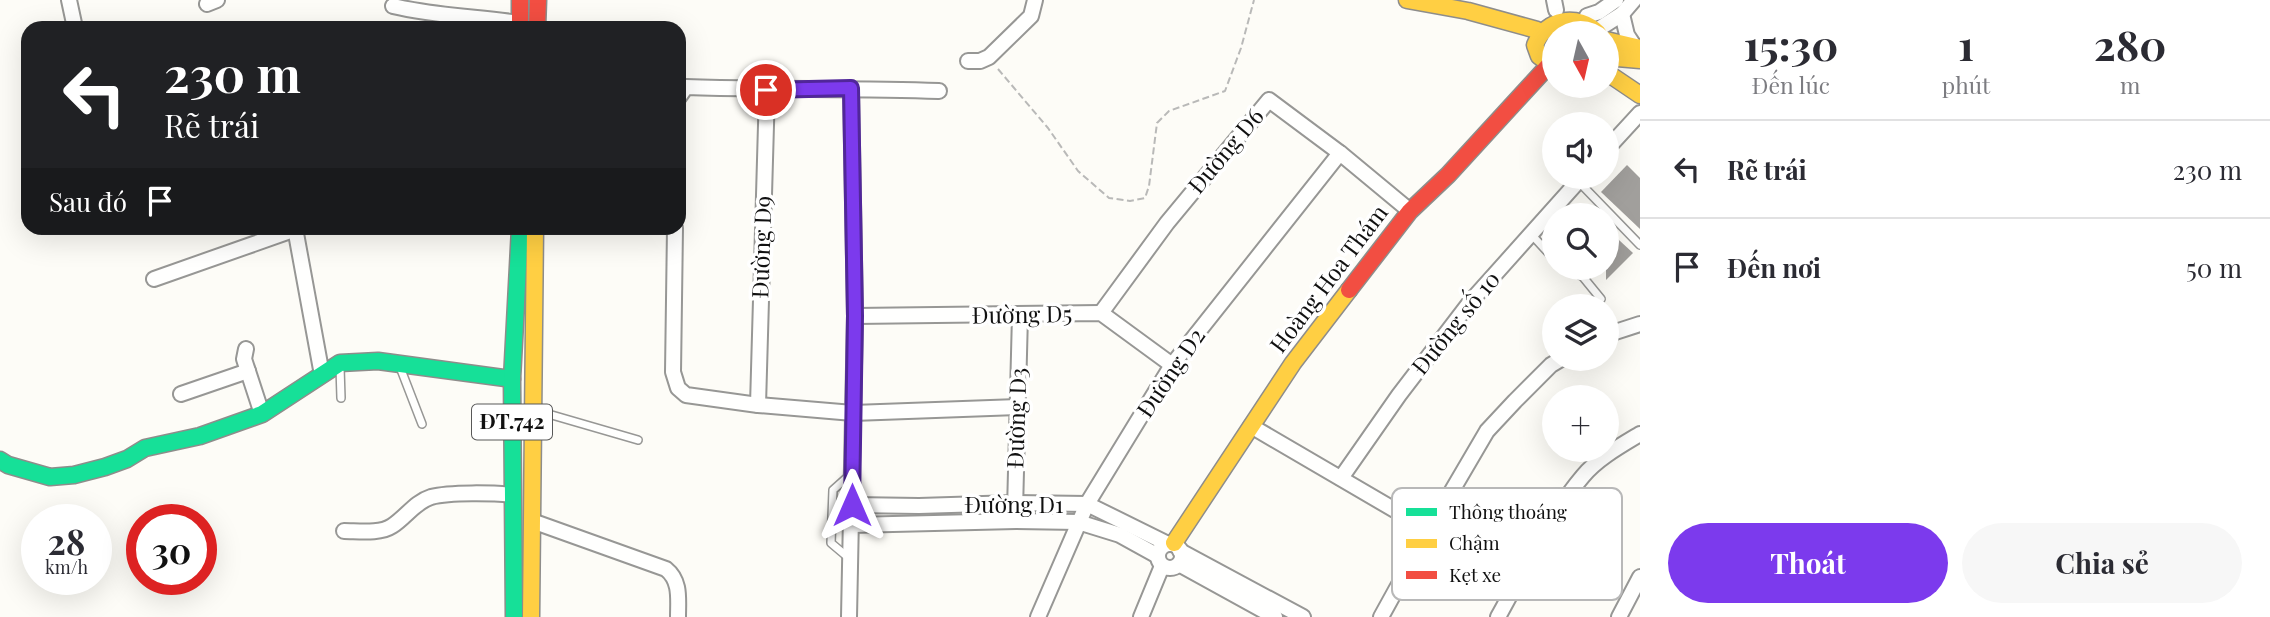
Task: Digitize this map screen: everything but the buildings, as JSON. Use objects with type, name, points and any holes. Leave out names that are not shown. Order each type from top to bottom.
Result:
[{"type":"street","points":[[69,0],[74,21]]},
{"type":"street","points":[[520,0],[520,21]]},
{"type":"street","points":[[537,21],[538,0]]},
{"type":"street","points":[[968,61],[980,61],[989,57],[1031,16],[1035,0]]},
{"type":"street","points":[[1407,0],[1468,11],[1537,30]]},
{"type":"street","points":[[1587,16],[1599,12],[1616,0]]},
{"type":"street","points":[[1614,21],[1634,0]]},
{"type":"street","points":[[1542,56],[1537,50],[1537,30],[1555,5],[1587,16],[1591,21]]},
{"type":"street","points":[[393,6],[499,21]]},
{"type":"street","points":[[1622,14],[1627,35],[1638,52]]},
{"type":"street","points":[[1619,43],[1638,52]]},
{"type":"street","points":[[1619,55],[1638,52]]},
{"type":"street","points":[[1619,81],[1637,93],[1640,70]]},
{"type":"street","name":"Hoàng Hoa Thám","points":[[1141,617],[1170,554],[1293,363],[1410,211],[1542,76]]},
{"type":"street","points":[[686,87],[939,91]]},
{"type":"street","points":[[849,617],[855,316],[851,88]]},
{"type":"street","name":"Đường D9","points":[[758,405],[766,90]]},
{"type":"street","name":"Đường D6","points":[[1101,313],[1167,223],[1269,100],[1340,152],[1410,211]]},
{"type":"street","points":[[1619,136],[1640,113]]},
{"type":"street","name":"Đường D2","points":[[1038,617],[1087,504],[1172,365],[1340,152]]},
{"type":"street","name":"Đường số 10","points":[[1341,478],[1399,395],[1471,301],[1571,189]]},
{"type":"street","points":[[154,279],[276,235]]},
{"type":"street","points":[[296,235],[322,375]]},
{"type":"street","name":"ĐT.742","points":[[514,617],[512,379],[520,235]]},
{"type":"street","name":"ĐT.742","points":[[531,617],[536,235]]},
{"type":"street","points":[[675,235],[673,372],[678,388],[686,395],[758,405],[853,413],[1018,407]]},
{"type":"street","name":"Đường D5","points":[[855,316],[1101,313],[1172,365]]},
{"type":"street","name":"Đường D3","points":[[1016,521],[1020,315]]},
{"type":"street","points":[[1619,331],[1640,324]]},
{"type":"street","points":[[246,349],[244,359],[262,414]]},
{"type":"street","points":[[0,460],[50,477],[74,475],[127,459],[145,448],[200,436],[262,414],[340,363],[378,361],[512,379]]},
{"type":"street","points":[[181,394],[248,371]]},
{"type":"street","points":[[1454,488],[1488,431],[1546,371]]},
{"type":"street","points":[[1251,426],[1392,508]]},
{"type":"street","points":[[1574,488],[1584,474],[1617,448],[1640,435]]},
{"type":"street","points":[[344,531],[382,530],[392,527],[412,508],[431,497],[493,492],[513,495]]},
{"type":"street","name":"Đường D1","points":[[852,505],[1087,504],[1170,554]]},
{"type":"street","points":[[919,506],[921,522]]},
{"type":"street","points":[[532,521],[666,569],[677,584],[678,617]]},
{"type":"street","name":"Đường D1","points":[[852,525],[1078,522],[1170,554]]},
{"type":"street","points":[[1170,554],[1268,615]]},
{"type":"street","points":[[1170,554],[1303,617]]},
{"type":"street","points":[[1619,617],[1640,577]]},
{"type":"street","points":[[1381,617],[1392,597]]},
{"type":"street","points":[[1498,617],[1508,600]]},
{"type":"lane","points":[[1589,189],[1640,245]]},
{"type":"lane","points":[[1531,234],[1542,246]]},
{"type":"lane","points":[[1585,280],[1597,294]]},
{"type":"lane","points":[[340,363],[341,398]]},
{"type":"lane","points":[[398,363],[422,424]]},
{"type":"lane","points":[[532,410],[638,440]]},
{"type":"lane","points":[[850,559],[831,543],[832,490],[853,473]]},
{"type":"path","points":[[989,57],[1048,128],[1079,171],[1109,198],[1130,201],[1145,198],[1157,123],[1169,111],[1224,91],[1241,48],[1254,0]]},
{"type":"traffic: fast","points":[[514,617],[512,379],[520,235]]},
{"type":"traffic: fast","points":[[0,460],[8,465],[50,477],[74,475],[105,467],[127,459],[145,448],[200,436],[262,414],[340,363],[378,361],[512,379]]},
{"type":"traffic: slow","points":[[1407,0],[1468,11],[1537,30]]},
{"type":"traffic: slow","points":[[1542,34],[1535,45],[1542,58]]},
{"type":"traffic: slow","points":[[1619,43],[1640,48]]},
{"type":"traffic: slow","points":[[1619,58],[1640,60]]},
{"type":"traffic: slow","points":[[1619,81],[1640,95]]},
{"type":"traffic: slow","points":[[531,617],[535,235]]},
{"type":"traffic: slow","points":[[1174,543],[1293,363],[1349,290]]},
{"type":"traffic: jam","points":[[520,0],[520,21]]},
{"type":"traffic: jam","points":[[537,21],[538,0]]},
{"type":"traffic: jam","points":[[1349,290],[1410,211],[1448,175],[1542,73]]},
{"type":"route","points":[[766,90],[851,88],[855,316],[852,505]]}]
